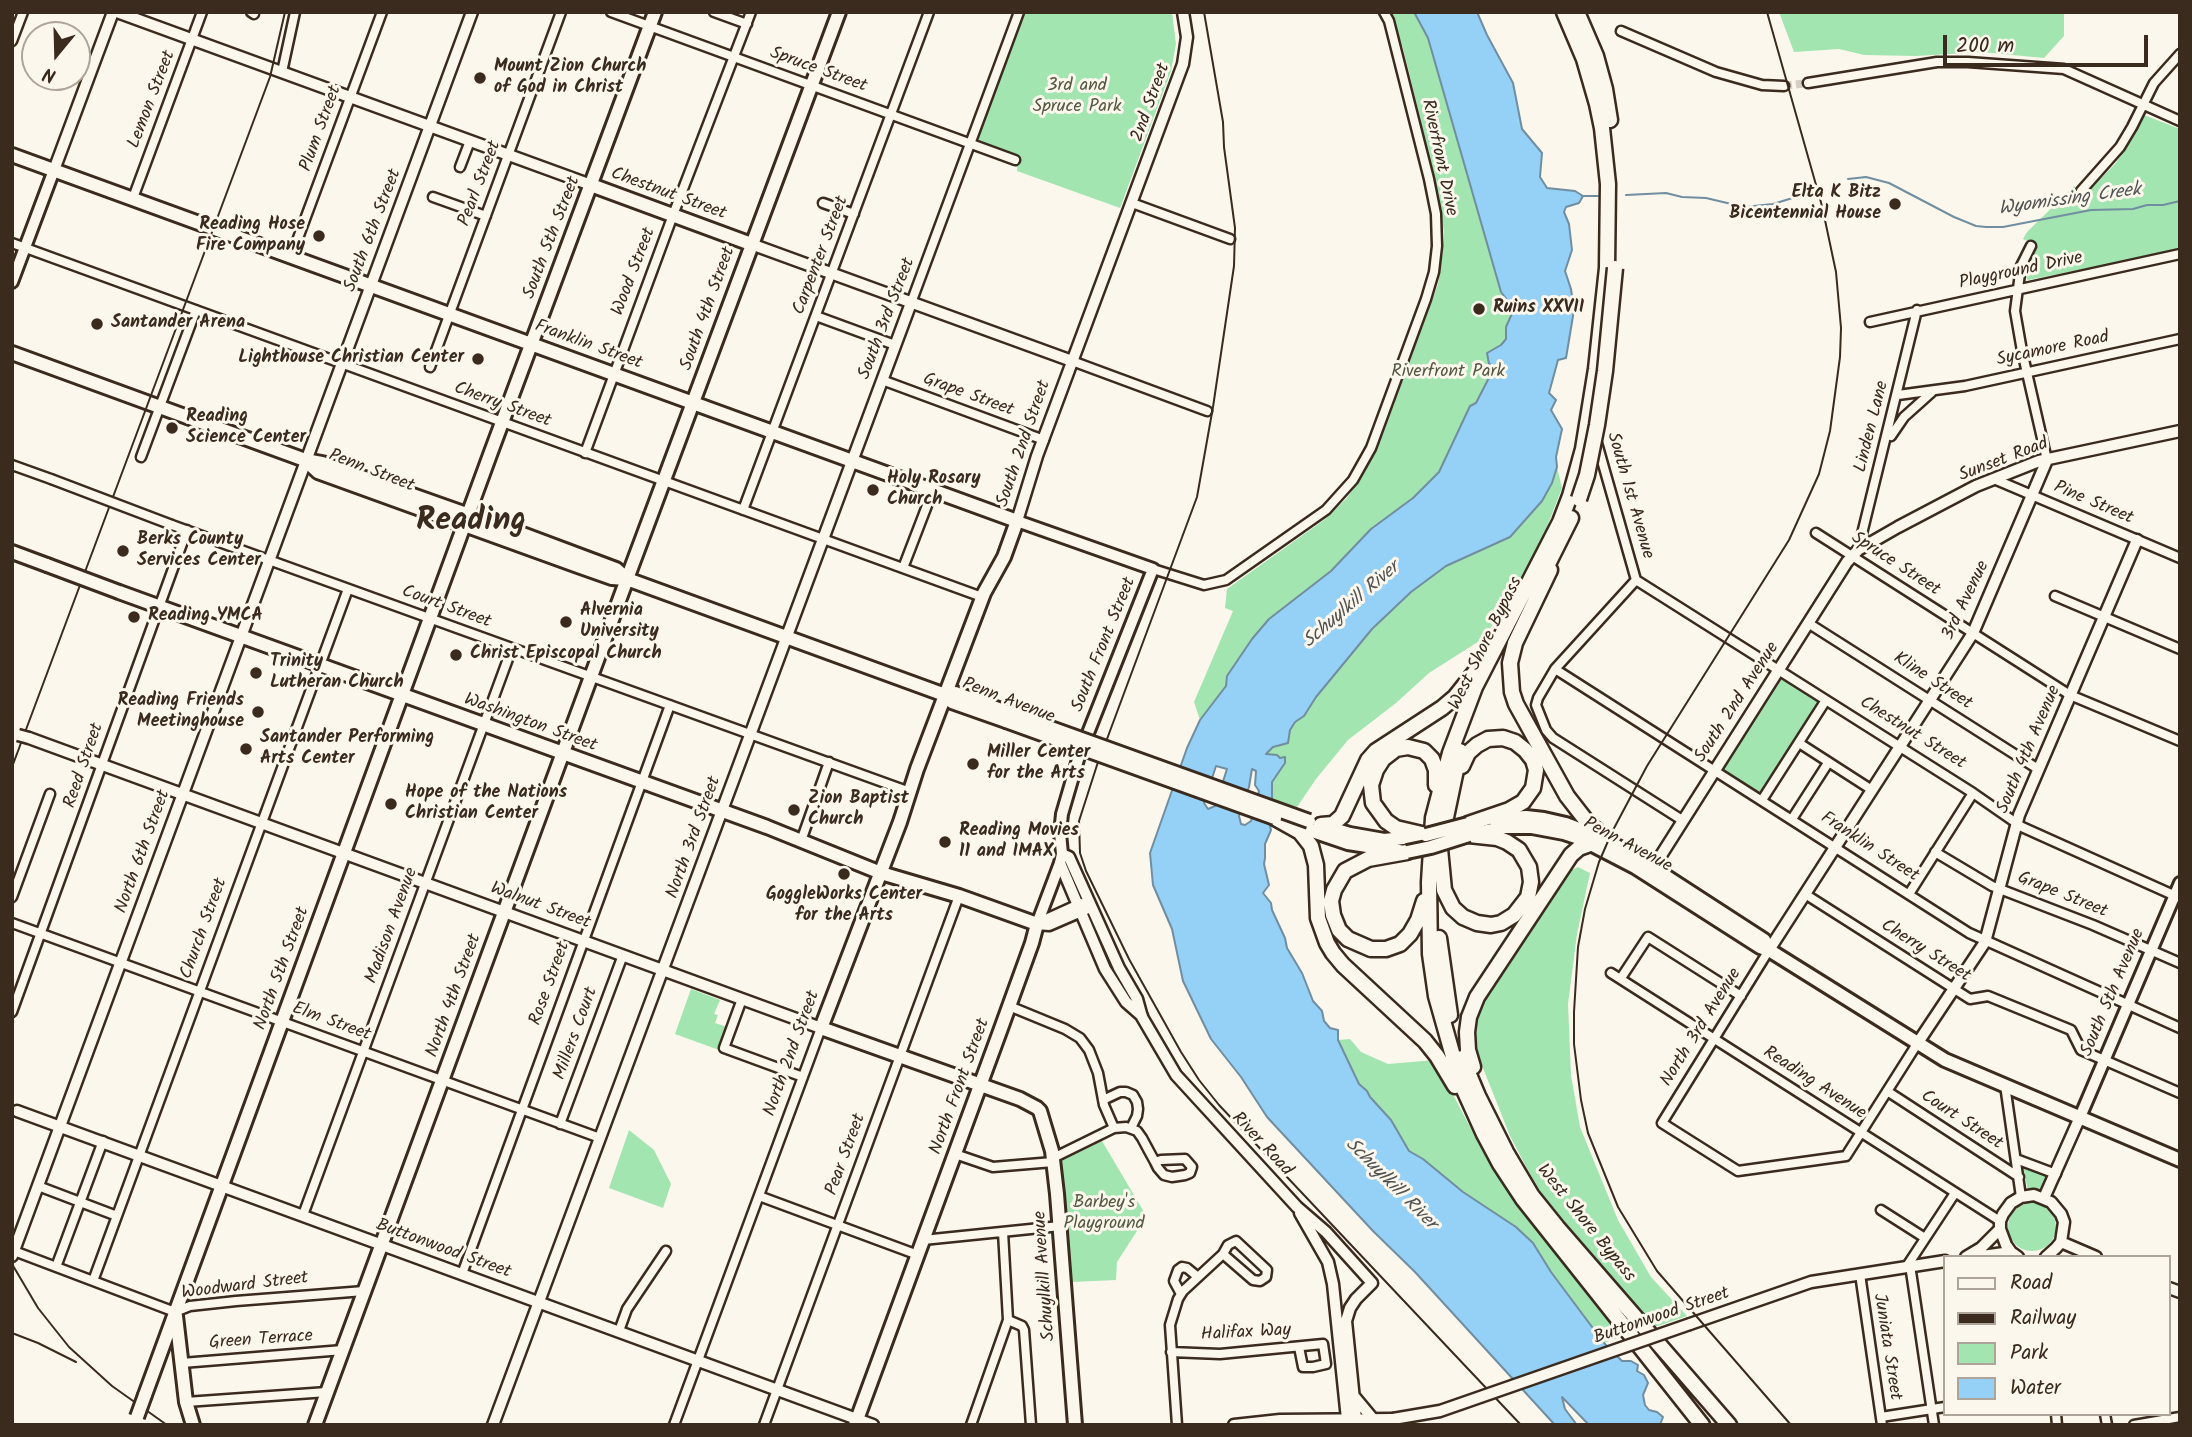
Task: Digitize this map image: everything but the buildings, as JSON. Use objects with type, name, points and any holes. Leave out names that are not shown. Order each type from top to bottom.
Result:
[{"type":"highway","name":"West Shore Bypass","points":[[1564,12],[1584,59],[1602,128],[1608,184],[1611,268]]},
{"type":"highway","name":"West Shore Bypass","points":[[1577,12],[1596,56],[1605,89],[1617,174],[1605,371],[1597,425],[1587,475],[1519,599],[1480,676],[1459,726],[1433,818],[1429,882],[1430,954],[1436,996],[1460,1081],[1500,1164],[1523,1199],[1702,1425]]},
{"type":"highway","name":"West Shore Bypass","points":[[1574,497],[1560,542],[1475,707],[1448,804],[1437,873],[1437,921],[1449,1012],[1465,1068],[1506,1152],[1532,1196],[1729,1425]]},
{"type":"highway","points":[[1560,542],[1550,572],[1515,643],[1510,663],[1511,687],[1518,708],[1567,796],[1588,823],[1612,843]]},
{"type":"highway","points":[[1313,825],[1333,824],[1342,816],[1368,760],[1380,747],[1442,708],[1464,686],[1519,599]]},
{"type":"highway","points":[[1448,804],[1464,761],[1477,745],[1488,739],[1503,738],[1515,742],[1525,750],[1533,760],[1536,770],[1535,782],[1528,797],[1469,830]]},
{"type":"highway","points":[[1407,840],[1380,814],[1373,803],[1371,790],[1373,776],[1380,761],[1396,749],[1415,748],[1427,753],[1433,761],[1436,774],[1433,818]]},
{"type":"highway","points":[[1275,818],[1300,832],[1311,846],[1316,865],[1318,918],[1329,947],[1343,965],[1432,1049],[1481,1129]]},
{"type":"highway","points":[[1440,849],[1444,890],[1453,908],[1463,917],[1491,925],[1501,923],[1514,915],[1528,897],[1531,882],[1529,867],[1519,850],[1507,842],[1469,830]]},
{"type":"highway","points":[[1426,835],[1407,840],[1345,871],[1335,887],[1331,901],[1339,930],[1352,942],[1371,949],[1386,949],[1400,944],[1418,920],[1429,882]]},
{"type":"highway","points":[[1478,1096],[1467,1041],[1471,1009],[1567,861],[1579,848],[1590,844]]},
{"type":"main road","name":"South 5th Street","points":[[466,520],[655,12]]},
{"type":"main road","name":"South 4th Street","points":[[627,579],[839,12]]},
{"type":"main road","name":"Franklin Street","points":[[12,155],[692,404],[1153,569]]},
{"type":"main road","points":[[12,282],[54,170]]},
{"type":"main road","name":"Chestnut Street","points":[[591,185],[751,244]]},
{"type":"main road","name":"Penn Street","points":[[12,353],[305,460],[318,472],[466,520],[612,578],[627,579],[945,695]]},
{"type":"main road","name":"North 5th Street","points":[[135,1421],[466,520]]},
{"type":"main road","name":"South 2nd Street","points":[[945,695],[982,597],[1004,557],[1017,521]]},
{"type":"main road","name":"Washington Street","points":[[12,552],[721,811],[881,873],[959,896],[1037,924]]},
{"type":"main road","name":"South Front Street","points":[[1088,733],[1153,569]]},
{"type":"main road","name":"North 4th Street","points":[[315,1425],[627,579]]},
{"type":"main road","points":[[932,729],[951,711],[969,703],[961,682],[958,662]]},
{"type":"main road","name":"Penn Avenue","points":[[945,695],[952,702],[969,703],[1275,818],[1313,825]]},
{"type":"main road","name":"North 2nd Street","points":[[821,1028],[881,873],[945,695]]},
{"type":"main road","name":"Penn Avenue","points":[[1007,717],[1313,825],[1360,846],[1407,840],[1431,847],[1469,830],[1506,818],[1544,818],[1566,824],[1612,843],[1625,856],[1760,947],[1769,950],[1945,1060],[2180,1160]]},
{"type":"main road","name":"North Front Street","points":[[856,1422],[981,1085],[1061,858],[1062,814],[1079,756]]},
{"type":"main road","name":"Penn Avenue","points":[[1426,835],[1532,827],[1564,833],[1653,868],[1764,940],[1769,950]]},
{"type":"main road","points":[[845,859],[868,862],[883,856],[891,846]]},
{"type":"main road","points":[[891,846],[891,861],[894,867],[904,876],[923,885]]},
{"type":"main road","name":"South 5th Avenue","points":[[2080,1117],[2177,897],[2180,883]]},
{"type":"main road","name":"Walnut Street","points":[[821,1028],[981,1085],[1037,1108],[1045,1126]]},
{"type":"main road","name":"Schuylkill Avenue","points":[[1045,1126],[1053,1160],[1060,1226],[1075,1425]]},
{"type":"main road","points":[[175,1312],[186,1402],[192,1425]]},
{"type":"street","points":[[12,41],[23,12]]},
{"type":"street","points":[[54,170],[115,12]]},
{"type":"street","name":"Chestnut Street","points":[[115,12],[591,185]]},
{"type":"street","name":"Lemon Street","points":[[133,198],[202,12]]},
{"type":"street","points":[[282,72],[295,12]]},
{"type":"street","name":"Plum Street","points":[[291,257],[382,12]]},
{"type":"street","name":"South 6th Street","points":[[305,460],[472,12]]},
{"type":"street","name":"Pearl Street","points":[[430,367],[561,12]]},
{"type":"street","name":"Spruce Street","points":[[611,12],[1015,160]]},
{"type":"street","points":[[714,12],[747,24]]},
{"type":"street","name":"Wood Street","points":[[585,453],[751,12]]},
{"type":"street","name":"Carpenter Street","points":[[743,510],[929,12]]},
{"type":"street","name":"South 3rd Street","points":[[786,637],[1019,12]]},
{"type":"street","name":"2nd Street","points":[[1132,203],[1185,59],[1187,37],[1183,12]]},
{"type":"street","name":"Riverfront Drive","points":[[1153,569],[1204,585],[1226,580],[1326,510],[1353,481],[1371,448],[1429,291],[1435,264],[1437,234],[1429,179],[1393,34],[1384,12]]},
{"type":"street","points":[[1621,32],[1716,72],[1762,85],[1784,86]]},
{"type":"street","points":[[2081,191],[2120,148],[2154,83],[2177,57]]},
{"type":"street","points":[[1808,83],[1930,63],[1982,63],[2064,69],[2180,121]]},
{"type":"street","points":[[460,167],[470,141]]},
{"type":"street","points":[[433,197],[486,216]]},
{"type":"street","points":[[1132,203],[1230,239]]},
{"type":"street","name":"South 2nd Street","points":[[1017,521],[1072,362],[1132,203]]},
{"type":"street","points":[[823,204],[854,214]]},
{"type":"street","name":"Cherry Street","points":[[12,243],[982,597]]},
{"type":"street","name":"Chestnut Street","points":[[751,244],[1207,411]]},
{"type":"street","points":[[2031,246],[2021,266],[2015,311],[2047,460]]},
{"type":"street","name":"Playground Drive","points":[[1870,322],[2180,254]]},
{"type":"street","points":[[141,457],[196,310]]},
{"type":"street","name":"Linden Lane","points":[[1856,553],[1887,441],[1917,310]]},
{"type":"street","points":[[816,316],[895,345]]},
{"type":"street","name":"Sycamore Road","points":[[1898,396],[2180,339]]},
{"type":"street","name":"Grape Street","points":[[882,380],[1044,440]]},
{"type":"street","name":"Sycamore Road","points":[[1887,441],[1904,417],[1933,391]]},
{"type":"street","name":"South 1st Avenue","points":[[1593,426],[1636,580],[1555,669],[1536,705],[1546,730],[1553,738],[1682,820]]},
{"type":"street","name":"Sunset Road","points":[[1856,553],[1898,527],[1994,479],[2047,460],[2180,432]]},
{"type":"street","name":"North 6th Street","points":[[13,1254],[305,460]]},
{"type":"street","name":"3rd Avenue","points":[[1769,950],[1973,633],[2047,460]]},
{"type":"street","name":"Court Street","points":[[12,464],[348,589],[910,792]]},
{"type":"street","name":"Pine Street","points":[[1994,479],[2180,558]]},
{"type":"street","points":[[903,568],[933,490]]},
{"type":"street","name":"Reed Street","points":[[12,1012],[187,530]]},
{"type":"street","name":"Spruce Street","points":[[1816,533],[1856,553],[2070,695],[2180,741]]},
{"type":"street","name":"South 4th Avenue","points":[[1917,1044],[1985,942],[2016,823],[2137,540]]},
{"type":"street","name":"South 2nd Avenue","points":[[1653,868],[1808,623],[1856,553]]},
{"type":"street","name":"Chestnut Street","points":[[1636,580],[2016,823],[2177,897]]},
{"type":"street","name":"Church Street","points":[[93,1281],[348,589]]},
{"type":"street","points":[[2055,596],[2180,649]]},
{"type":"street","name":"Kline Street","points":[[1808,623],[2038,769]]},
{"type":"street","name":"North 3rd Street","points":[[494,1425],[786,637]]},
{"type":"street","name":"Madison Avenue","points":[[303,1215],[512,648]]},
{"type":"street","name":"Franklin Street","points":[[1555,669],[1985,942],[2180,1028]]},
{"type":"street","points":[[1762,800],[1826,701]]},
{"type":"street","name":"Rose Street","points":[[462,1274],[670,705]]},
{"type":"street","name":"Walnut Street","points":[[20,735],[821,1028]]},
{"type":"street","points":[[1798,743],[1872,790]]},
{"type":"street","points":[[801,841],[829,762]]},
{"type":"street","points":[[1792,819],[1828,763]]},
{"type":"street","points":[[1909,894],[1972,793]]},
{"type":"street","points":[[12,897],[50,794]]},
{"type":"street","name":"Grape Street","points":[[1934,853],[1992,886],[2180,963]]},
{"type":"street","name":"River Road","points":[[1142,1017],[1126,1002],[1105,969],[1078,908],[1061,858],[1069,857],[1119,968],[1137,999],[1142,1017],[1185,1087],[1372,1283],[1350,1308],[1346,1321],[1349,1396]]},
{"type":"street","name":"Cherry Street","points":[[1805,894],[1952,990],[1970,999],[1988,996],[2071,1030],[2081,1049],[2180,1093]]},
{"type":"street","name":"Pear Street","points":[[765,1425],[959,896]]},
{"type":"street","points":[[1037,924],[1089,904]]},
{"type":"street","points":[[1037,924],[1049,925],[1078,908]]},
{"type":"street","points":[[1061,920],[1080,926],[1090,936]]},
{"type":"street","name":"Elm Street","points":[[12,923],[600,1138]]},
{"type":"street","points":[[1621,978],[1648,937],[1741,996]]},
{"type":"street","name":"North 3rd Avenue","points":[[1769,950],[1662,1123],[1738,1171],[1846,1156],[1861,1132]]},
{"type":"street","name":"Millers Court","points":[[560,1124],[623,956]]},
{"type":"street","name":"Reading Avenue","points":[[1611,972],[1955,1193],[2000,1225]]},
{"type":"street","points":[[742,999],[724,1048],[803,1077]]},
{"type":"street","points":[[1009,1006],[1066,1029],[1080,1038],[1098,1073],[1103,1100],[1114,1128]]},
{"type":"street","name":"North 2nd Street","points":[[674,1425],[821,1028]]},
{"type":"street","points":[[1861,1132],[1917,1044]]},
{"type":"street","points":[[2005,1085],[2021,1197]]},
{"type":"street","name":"Court Street","points":[[1887,1091],[2019,1177]]},
{"type":"street","points":[[1103,1100],[1120,1092],[1133,1095],[1138,1109],[1131,1128]]},
{"type":"street","name":"Buttonwood Street","points":[[15,1110],[619,1331],[856,1422],[873,1425]]},
{"type":"street","points":[[2044,1198],[2080,1117]]},
{"type":"street","points":[[955,1154],[993,1167],[1053,1160],[1114,1128],[1131,1128],[1142,1138],[1155,1162]]},
{"type":"street","points":[[56,1267],[103,1141]]},
{"type":"street","name":"Court Street","points":[[2016,1159],[2056,1174]]},
{"type":"street","points":[[38,1186],[117,1216]]},
{"type":"street","points":[[1934,1425],[1908,1266],[1955,1193]]},
{"type":"street","points":[[1969,1255],[1981,1248],[2000,1225],[2007,1208],[2021,1197],[2034,1195],[2057,1207],[2061,1214],[2064,1228],[2061,1242],[2048,1255]]},
{"type":"street","points":[[759,1196],[918,1255]]},
{"type":"street","points":[[1297,1206],[1328,1262],[1351,1419]]},
{"type":"street","points":[[1881,1210],[1925,1238]]},
{"type":"street","points":[[2000,1225],[2015,1254]]},
{"type":"street","points":[[923,1240],[1060,1226]]},
{"type":"street","points":[[971,1425],[1008,1320],[1003,1232]]},
{"type":"street","points":[[1177,1425],[1170,1325],[1172,1312],[1181,1294],[1223,1254],[1228,1245],[1236,1241],[1267,1270],[1266,1277],[1260,1281],[1253,1280],[1223,1254]]},
{"type":"street","points":[[2061,1242],[2080,1253]]},
{"type":"street","points":[[619,1331],[627,1309],[666,1251]]},
{"type":"street","name":"Woodward Street","points":[[13,1254],[56,1267],[175,1312],[190,1306],[223,1302],[364,1291]]},
{"type":"street","name":"Buttonwood Street","points":[[1234,1425],[1393,1419],[1440,1411],[1811,1282],[1944,1261]]},
{"type":"street","points":[[1181,1294],[1174,1281],[1178,1270],[1187,1268],[1198,1277]]},
{"type":"street","name":"Juniata Street","points":[[1860,1274],[1881,1421]]},
{"type":"street","points":[[1008,1320],[1022,1326],[1024,1330],[1031,1425]]},
{"type":"street","name":"Halifax Way","points":[[1171,1352],[1220,1354],[1323,1344],[1326,1364],[1303,1367],[1299,1347]]},
{"type":"street","name":"Green Terrace","points":[[182,1363],[343,1350]]},
{"type":"street","points":[[186,1402],[327,1392]]},
{"type":"street","points":[[1349,1396],[1373,1419]]},
{"type":"street","points":[[1335,1420],[1349,1396]]},
{"type":"street","points":[[1881,1421],[1944,1407]]},
{"type":"street","points":[[2134,1425],[2180,1418]]},
{"type":"green space","name":"3rd and Spruce Park","points":[[1024,12],[1172,12],[1176,44],[1171,71],[1120,208],[1017,171],[1018,157],[976,141]]},
{"type":"green space","name":"Riverfront Park","points":[[1389,12],[1414,12],[1428,38],[1501,292],[1514,309],[1506,327],[1506,338],[1501,345],[1487,353],[1496,366],[1475,404],[1470,406],[1439,472],[1413,498],[1371,529],[1331,571],[1269,619],[1226,686],[1200,720],[1194,702],[1233,611],[1225,608],[1227,589],[1324,520],[1346,499],[1361,478],[1383,434],[1438,284],[1444,233],[1439,196],[1403,48]]},
{"type":"green space","points":[[1779,12],[2064,12],[2064,36],[2044,58],[1982,52],[1916,56],[1864,55],[1839,49],[1794,52]]},
{"type":"green space","points":[[2144,115],[2180,129],[2180,250],[2028,280],[2025,276],[2037,246],[2023,239],[2027,232],[2074,186],[2085,194],[2115,164]]},
{"type":"green space","points":[[1557,467],[1562,488],[1545,532],[1516,588],[1484,638],[1429,673],[1348,740],[1297,807],[1272,800],[1272,782],[1285,763],[1284,758],[1265,755],[1295,722],[1304,716],[1316,697],[1372,629],[1411,592],[1446,566],[1510,537],[1552,483]]},
{"type":"green space","points":[[1780,678],[1820,702],[1762,794],[1719,767]]},
{"type":"green space","points":[[1578,867],[1590,873],[1577,934],[1568,1004],[1571,1075],[1580,1127],[1618,1220],[1651,1277],[1687,1316],[1658,1326],[1652,1326],[1580,1246],[1541,1195],[1510,1136],[1479,1058],[1475,1036],[1478,1015],[1487,998],[1572,870]]},
{"type":"green space","points":[[691,989],[720,1000],[714,1014],[718,1015],[715,1023],[727,1027],[719,1050],[675,1034]]},
{"type":"green space","points":[[1350,1039],[1361,1052],[1388,1064],[1435,1060],[1482,1150],[1520,1206],[1623,1336],[1604,1343],[1551,1272],[1533,1243],[1409,1151],[1391,1120],[1359,1084],[1338,1040]]},
{"type":"green space","points":[[629,1130],[654,1150],[671,1184],[663,1208],[609,1188]]},
{"type":"green space","name":"Barbey's Playground","points":[[1102,1141],[1144,1212],[1137,1231],[1117,1262],[1116,1280],[1072,1282],[1061,1161]]},
{"type":"green space","points":[[2023,1165],[2048,1175],[2040,1192],[2028,1192]]},
{"type":"green space","points":[[2032,1203],[2049,1210],[2056,1227],[2049,1244],[2032,1251],[2015,1244],[2008,1227],[2015,1210]]},
{"type":"water","name":"Schuylkill River","points":[[1414,12],[1477,12],[1513,83],[1522,129],[1542,153],[1540,177],[1547,188],[1575,191],[1583,196],[1579,203],[1566,207],[1564,212],[1569,224],[1572,250],[1565,271],[1574,310],[1566,358],[1558,360],[1549,393],[1556,400],[1551,410],[1562,429],[1556,457],[1557,467],[1542,501],[1510,537],[1446,566],[1411,592],[1372,629],[1316,697],[1304,716],[1295,722],[1290,730],[1288,743],[1273,747],[1266,754],[1285,757],[1285,763],[1272,782],[1272,800],[1266,810],[1271,830],[1265,844],[1264,864],[1269,885],[1263,893],[1271,903],[1287,948],[1302,973],[1313,1001],[1322,1011],[1324,1021],[1330,1028],[1338,1030],[1338,1040],[1359,1084],[1391,1120],[1409,1151],[1463,1192],[1516,1227],[1533,1243],[1551,1272],[1604,1343],[1622,1361],[1631,1361],[1638,1365],[1637,1371],[1644,1375],[1648,1383],[1643,1395],[1645,1405],[1663,1417],[1660,1425],[1589,1425],[1562,1397],[1565,1409],[1577,1425],[1555,1425],[1415,1272],[1267,1117],[1241,1077],[1211,1039],[1183,981],[1172,929],[1153,885],[1150,853],[1187,748],[1200,720],[1226,686],[1227,676],[1269,619],[1331,571],[1371,529],[1413,498],[1439,472],[1470,406],[1476,403],[1495,366],[1489,364],[1487,353],[1506,339],[1506,327],[1514,309],[1501,292],[1428,38]],"holes":[[[1216,766],[1227,769],[1215,806],[1208,809],[1204,803]],[[1252,769],[1256,771],[1255,785],[1259,791],[1251,821],[1245,825],[1241,824],[1239,816]]]},
{"type":"waterway","name":"Wyomissing Creek","points":[[1848,179],[1866,177],[1889,183],[1954,217],[1986,227],[2003,227],[2091,210],[2133,209],[2180,201]]},
{"type":"waterway","name":"Wyomissing Creek","points":[[1626,195],[1666,193],[1706,198],[1744,207],[1773,204],[1799,196]]},
{"type":"waterway","name":"Wyomissing Creek","points":[[1582,196],[1598,196]]},
{"type":"tunnel","points":[[1784,86],[1808,83]]},
{"type":"railway","points":[[12,767],[270,77],[285,12]]},
{"type":"railway","points":[[1107,739],[1197,497],[1234,266],[1235,228],[1223,122],[1204,12]]},
{"type":"railway","points":[[1767,12],[1822,206],[1836,272],[1841,328],[1840,357],[1830,431],[1819,474],[1789,540],[1647,766],[1599,862],[1585,909],[1578,947],[1574,1044],[1588,1133],[1618,1207],[1657,1271],[1791,1425]]},
{"type":"railway","points":[[1098,762],[1079,821],[1080,853],[1086,871],[1129,959],[1181,1052],[1219,1105],[1521,1425]]},
{"type":"railway","points":[[12,1264],[38,1308],[69,1347],[112,1386],[167,1425]]},
{"type":"railway","points":[[12,1333],[76,1362]]},
{"type":"place","name":"Mount Zion Church of God in Christ","points":[[480,78]]},
{"type":"place","name":"Elta K Bitz Bicentennial House","points":[[1895,204]]},
{"type":"place","name":"Reading Hose Fire Company","points":[[319,236]]},
{"type":"place","name":"Ruins XXVII","points":[[1479,309]]},
{"type":"place","name":"Santander Arena","points":[[97,324]]},
{"type":"place","name":"Lighthouse Christian Center","points":[[478,359]]},
{"type":"place","name":"Reading Science Center","points":[[172,428]]},
{"type":"place","name":"Holy Rosary Church","points":[[873,490]]},
{"type":"place","name":"Berks County Services Center","points":[[123,551]]},
{"type":"place","name":"Reading YMCA","points":[[134,617]]},
{"type":"place","name":"Alvernia University","points":[[566,622]]},
{"type":"place","name":"Christ Episcopal Church","points":[[456,655]]},
{"type":"place","name":"Trinity Lutheran Church","points":[[256,673]]},
{"type":"place","name":"Reading Friends Meetinghouse","points":[[258,712]]},
{"type":"place","name":"Santander Performing Arts Center","points":[[246,749]]},
{"type":"place","name":"Miller Center for the Arts","points":[[973,764]]},
{"type":"place","name":"Hope of the Nations Christian Center","points":[[391,804]]},
{"type":"place","name":"Zion Baptist Church","points":[[794,810]]},
{"type":"place","name":"Reading Movies 11 and IMAX","points":[[945,842]]},
{"type":"place","name":"GoggleWorks Center for the Arts","points":[[844,874]]},
{"type":"district","name":"Reading","points":[[471,524]]}]
